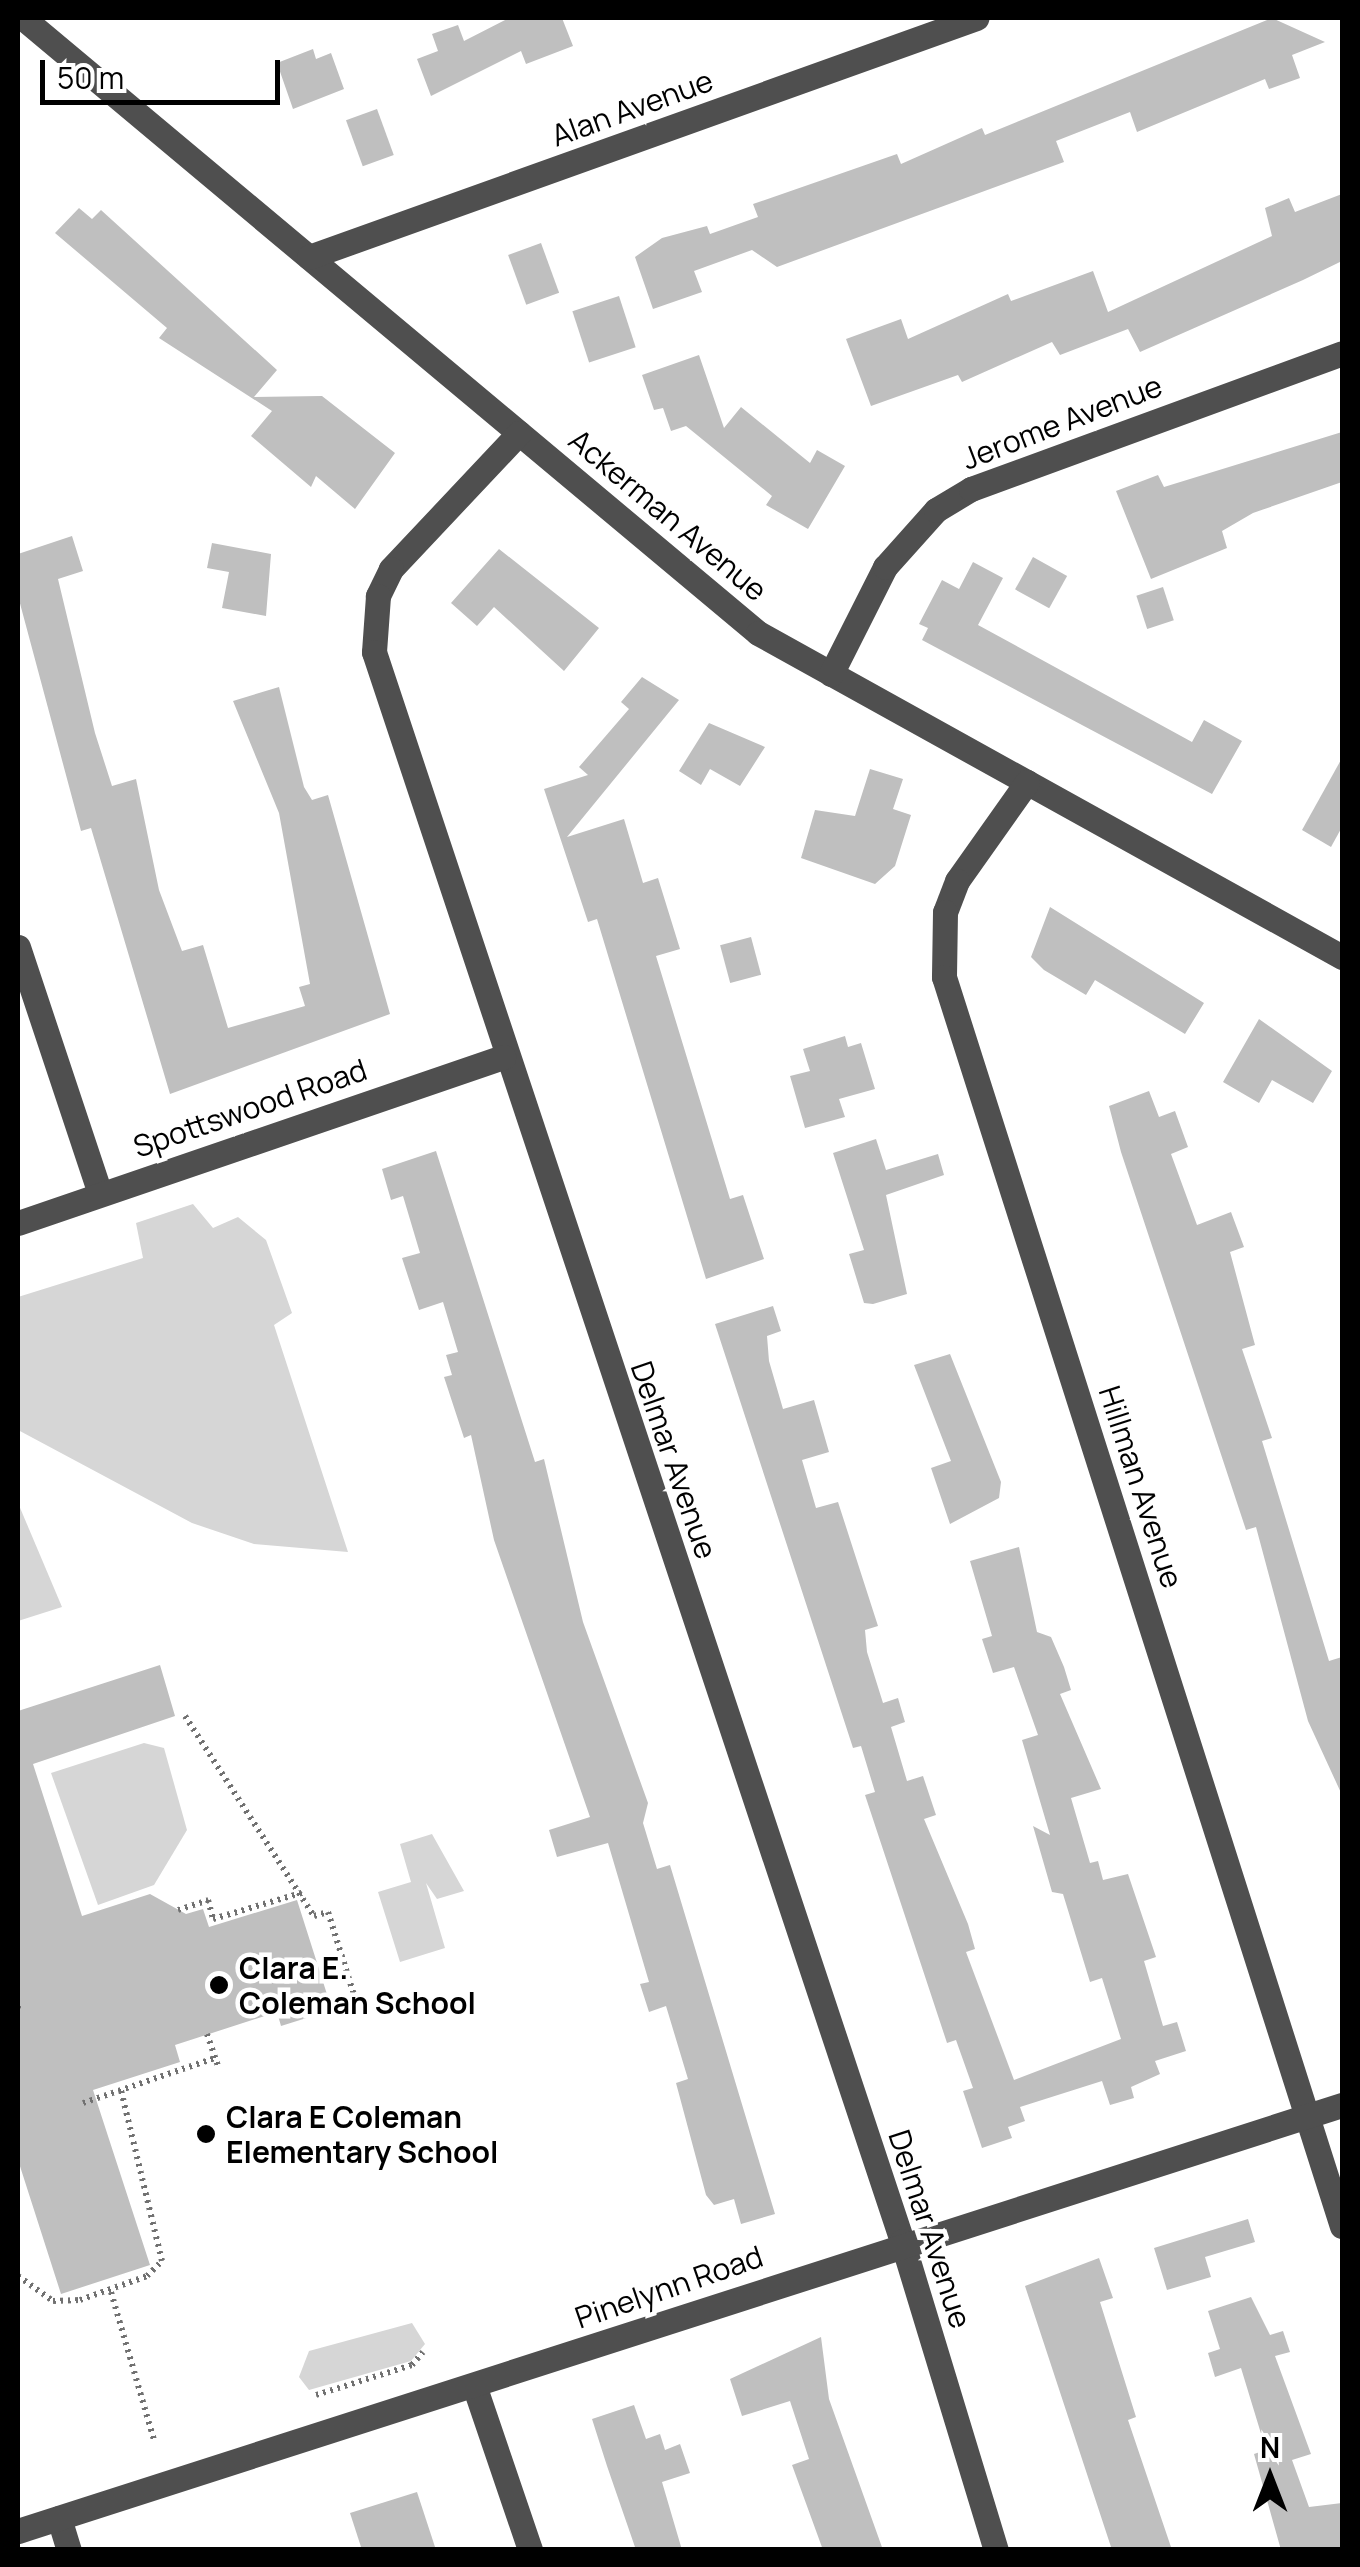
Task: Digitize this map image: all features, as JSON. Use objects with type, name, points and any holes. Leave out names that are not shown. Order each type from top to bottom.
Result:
[{"type":"street","name":"Ackerman Avenue","points":[[23,18],[758,633],[1342,957]]},
{"type":"street","name":"Alan Avenue","points":[[310,258],[976,18]]},
{"type":"street","name":"Jerome Avenue","points":[[831,674],[885,567],[936,510],[971,489],[1342,354]]},
{"type":"street","name":"Delmar Avenue","points":[[519,433],[392,569],[372,624],[504,1057],[902,2241],[996,2550]]},
{"type":"street","name":"Hillman Avenue","points":[[1026,782],[957,880],[945,912],[944,977],[1342,2226]]},
{"type":"street","points":[[18,948],[100,1194]]},
{"type":"street","name":"Spottswood Road","points":[[18,1223],[504,1057]]},
{"type":"street","name":"Pinelynn Road","points":[[18,2531],[475,2388],[902,2241],[1342,2105]]},
{"type":"street","points":[[475,2388],[530,2550]]},
{"type":"street","points":[[59,2518],[69,2550]]},
{"type":"path","points":[[185,1716],[304,1892],[314,1916],[328,1912],[360,2017]]},
{"type":"path","points":[[178,1910],[208,1900],[213,1919],[304,1892]]},
{"type":"path","points":[[207,2034],[219,2069]]},
{"type":"path","points":[[83,2103],[215,2058]]},
{"type":"path","points":[[18,2276],[54,2301],[110,2292],[157,2269],[164,2250],[121,2090]]},
{"type":"path","points":[[110,2292],[154,2440]]},
{"type":"path","points":[[316,2396],[412,2365],[423,2352]]},
{"type":"shaded area","points":[[193,1204],[213,1228],[238,1217],[266,1240],[292,1313],[274,1325],[348,1552],[254,1544],[192,1523],[18,1430],[18,1297],[143,1258],[136,1223]]},
{"type":"shaded area","points":[[18,1503],[62,1607],[18,1621]]},
{"type":"shaded area","points":[[144,1743],[164,1748],[187,1830],[154,1885],[98,1905],[51,1773]]},
{"type":"shaded area","points":[[432,1834],[464,1891],[437,1899],[426,1883],[445,1948],[400,1962],[378,1892],[411,1882],[400,1844]]},
{"type":"shaded area","points":[[412,2323],[425,2344],[411,2361],[309,2390],[299,2377],[309,2351]]},
{"type":"building","points":[[509,18],[562,18],[573,46],[526,64],[521,51],[431,96],[417,59],[438,51],[432,34],[458,25],[464,41]]},
{"type":"building","points":[[1272,18],[1325,42],[1292,55],[1300,78],[1269,89],[1265,79],[1137,132],[1130,112],[1056,141],[1064,162],[777,267],[752,250],[694,271],[702,292],[653,309],[635,257],[662,238],[707,226],[710,234],[758,217],[753,204],[897,154],[901,164],[982,128],[985,135]]},
{"type":"building","points":[[313,49],[316,59],[331,53],[344,89],[293,109],[277,63]]},
{"type":"building","points":[[377,109],[394,155],[363,166],[346,120]]},
{"type":"building","points":[[1342,194],[1342,261],[1140,352],[1128,329],[1060,355],[1052,342],[962,382],[958,375],[871,406],[846,339],[901,319],[908,339],[1008,294],[1011,301],[1093,271],[1108,312],[1272,236],[1265,208],[1289,198],[1295,212]]},
{"type":"building","points":[[79,208],[92,219],[101,210],[277,370],[254,397],[322,396],[395,453],[355,509],[316,476],[311,487],[251,436],[272,411],[159,338],[167,328],[55,233]]},
{"type":"building","points":[[541,243],[559,293],[526,305],[508,255]]},
{"type":"building","points":[[619,296],[636,347],[589,362],[572,311]]},
{"type":"building","points":[[699,355],[724,428],[741,407],[810,463],[817,450],[845,466],[808,529],[766,505],[772,496],[686,426],[671,431],[663,408],[654,410],[642,375]]},
{"type":"building","points":[[1342,432],[1342,482],[1253,513],[1222,531],[1227,548],[1151,579],[1116,491],[1158,475],[1164,487]]},
{"type":"building","points":[[72,536],[83,571],[58,579],[95,733],[112,786],[136,779],[159,890],[182,951],[203,945],[228,1028],[305,1006],[299,987],[310,984],[279,813],[233,701],[279,687],[304,787],[312,800],[328,795],[390,1014],[170,1094],[91,828],[81,831],[18,596],[18,554]]},
{"type":"building","points":[[212,543],[271,554],[266,616],[222,608],[229,572],[207,568]]},
{"type":"building","points":[[499,549],[599,628],[564,671],[494,607],[477,626],[451,603]]},
{"type":"building","points":[[1033,557],[1067,576],[1049,608],[1015,589]]},
{"type":"building","points":[[973,562],[1003,578],[978,625],[1192,742],[1204,720],[1242,741],[1212,794],[922,640],[928,628],[919,624],[942,580],[959,589]]},
{"type":"building","points":[[1163,587],[1174,620],[1147,629],[1136,596]]},
{"type":"building","points":[[642,677],[679,700],[567,837],[624,819],[643,883],[658,878],[680,949],[656,956],[730,1199],[743,1195],[764,1259],[706,1279],[597,919],[588,922],[544,789],[588,775],[579,767],[629,709],[621,702]]},
{"type":"building","points":[[709,723],[765,747],[740,786],[710,769],[701,785],[679,771]]},
{"type":"building","points":[[1342,758],[1342,827],[1331,847],[1302,830]]},
{"type":"building","points":[[870,769],[903,779],[893,809],[911,815],[895,866],[875,884],[801,858],[815,810],[855,816]]},
{"type":"building","points":[[1050,907],[1204,1003],[1185,1034],[1095,980],[1086,995],[1044,970],[1031,957]]},
{"type":"building","points":[[751,937],[761,975],[730,983],[720,945]]},
{"type":"building","points":[[1259,1019],[1332,1071],[1313,1103],[1272,1080],[1259,1103],[1223,1082]]},
{"type":"building","points":[[845,1036],[848,1047],[861,1043],[875,1089],[839,1099],[845,1117],[805,1128],[790,1076],[810,1071],[803,1049]]},
{"type":"building","points":[[1149,1091],[1159,1117],[1175,1111],[1188,1147],[1171,1154],[1197,1225],[1231,1212],[1244,1247],[1230,1252],[1255,1345],[1242,1349],[1272,1438],[1262,1441],[1329,1661],[1342,1657],[1342,1795],[1308,1721],[1256,1527],[1246,1530],[1121,1152],[1109,1106]]},
{"type":"building","points":[[876,1139],[886,1170],[938,1154],[944,1175],[886,1195],[907,1294],[873,1304],[864,1303],[849,1254],[864,1250],[833,1153]]},
{"type":"building","points":[[436,1151],[535,1462],[544,1459],[583,1622],[648,1803],[643,1823],[657,1869],[670,1865],[775,2214],[741,2224],[734,2199],[714,2205],[706,2195],[676,2083],[688,2079],[666,2006],[649,2012],[640,1984],[649,1982],[608,1843],[557,1857],[549,1830],[590,1817],[494,1540],[471,1435],[464,1438],[444,1377],[452,1375],[446,1355],[458,1352],[443,1302],[419,1310],[402,1258],[420,1253],[403,1196],[391,1200],[382,1169]]},
{"type":"building","points":[[773,1306],[781,1331],[767,1336],[769,1361],[783,1409],[814,1400],[829,1452],[802,1460],[816,1508],[838,1502],[878,1626],[865,1630],[867,1652],[883,1703],[898,1698],[905,1722],[891,1727],[907,1781],[923,1776],[936,1815],[924,1819],[968,1924],[975,1949],[966,1952],[1014,2080],[1121,2039],[1102,1978],[1090,1982],[1063,1894],[1052,1892],[1033,1826],[1050,1835],[1022,1740],[1038,1735],[1014,1667],[993,1673],[982,1639],[992,1636],[970,1561],[1019,1547],[1037,1632],[1051,1637],[1064,1667],[1071,1690],[1060,1694],[1101,1789],[1071,1798],[1090,1863],[1098,1861],[1103,1880],[1128,1874],[1156,1957],[1144,1961],[1163,2026],[1177,2022],[1186,2051],[1155,2061],[1160,2074],[1131,2087],[1134,2098],[1110,2105],[1102,2081],[1020,2107],[1025,2121],[1008,2127],[1012,2138],[982,2148],[963,2091],[973,2088],[956,2040],[947,2043],[865,1795],[875,1792],[861,1746],[853,1748],[715,1324]]},
{"type":"building","points":[[950,1354],[1001,1482],[999,1498],[950,1524],[931,1468],[951,1461],[914,1365]]},
{"type":"building","name":"Clara E. Coleman School","points":[[160,1665],[175,1716],[33,1764],[82,1916],[150,1894],[186,1914],[203,1909],[209,1927],[297,1900],[332,2010],[281,2026],[277,2012],[175,2045],[180,2062],[93,2090],[150,2265],[61,2294],[18,2160],[18,1711]]},
{"type":"building","points":[[1248,2219],[1255,2242],[1205,2257],[1211,2277],[1167,2290],[1154,2248]]},
{"type":"building","points":[[1099,2258],[1113,2298],[1100,2302],[1136,2417],[1128,2420],[1172,2550],[1112,2550],[1025,2286]]},
{"type":"building","points":[[1251,2297],[1270,2335],[1283,2331],[1290,2352],[1275,2356],[1311,2454],[1292,2460],[1309,2507],[1342,2503],[1342,2550],[1281,2550],[1254,2454],[1266,2450],[1241,2368],[1215,2377],[1208,2353],[1220,2349],[1208,2311]]},
{"type":"building","points":[[821,2337],[829,2399],[883,2550],[823,2550],[792,2465],[809,2459],[790,2401],[742,2416],[730,2379]]},
{"type":"building","points":[[634,2405],[646,2439],[660,2434],[665,2450],[680,2444],[690,2473],[662,2482],[682,2550],[636,2550],[607,2466],[592,2419]]},
{"type":"building","points":[[417,2492],[436,2550],[362,2550],[350,2513]]},
{"type":"place","name":"Clara E. Coleman School","points":[[219,1985]]},
{"type":"place","name":"Clara E Coleman Elementary School","points":[[206,2134]]}]
